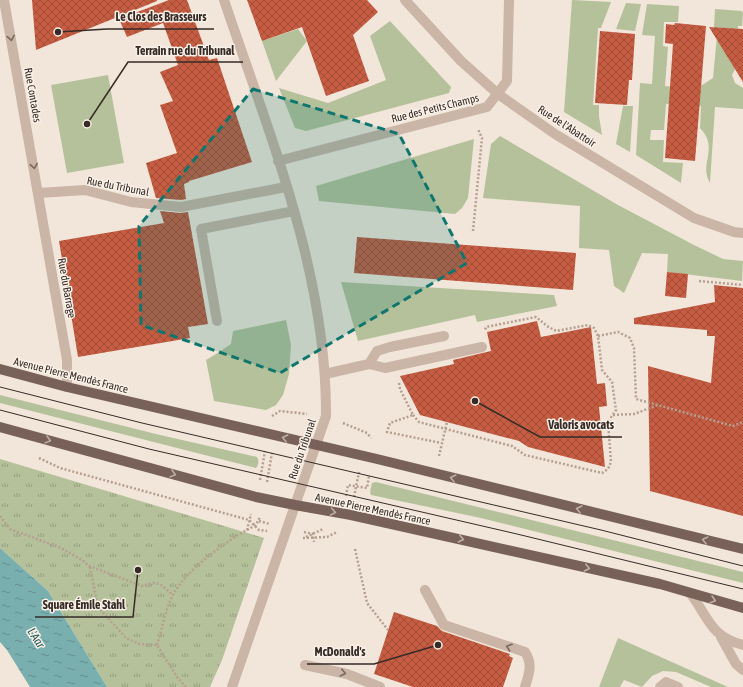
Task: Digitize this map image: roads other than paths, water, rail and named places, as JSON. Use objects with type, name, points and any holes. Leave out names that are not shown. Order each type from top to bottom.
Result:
[{"type":"main road","name":"Avenue Pierre Mendès France","points":[[0,369],[67,387],[373,458],[743,549]]},
{"type":"main road","name":"Avenue Pierre Mendès France","points":[[0,427],[260,497],[347,514],[660,584],[743,608]]},
{"type":"street","name":"Rue Contades","points":[[4,0],[39,193]]},
{"type":"street","name":"Rue du Tribunal","points":[[224,0],[301,235],[317,311],[325,374],[326,416],[232,687]]},
{"type":"street","name":"Rue de l'Abattoir","points":[[405,0],[461,62],[498,94],[555,134],[694,218],[734,232],[743,233]]},
{"type":"street","name":"Rue des Petits Champs","points":[[278,161],[487,107],[507,82],[510,0]]},
{"type":"street","name":"Rue du Tribunal","points":[[39,193],[85,190],[131,202],[181,207],[286,187]]},
{"type":"street","name":"Rue du Barrage","points":[[39,193],[41,215],[67,360],[67,387]]},
{"type":"street","points":[[217,321],[201,229],[294,211]]},
{"type":"street","points":[[369,364],[377,350],[390,346],[444,336]]},
{"type":"street","points":[[325,374],[369,364],[385,368],[482,347]]},
{"type":"street","points":[[425,590],[444,625],[525,652],[529,659],[530,669],[525,687]]},
{"type":"street","points":[[690,593],[697,601],[705,617],[720,635],[736,664],[743,670]]},
{"type":"street","points":[[720,635],[731,642],[743,645]]},
{"type":"street","points":[[305,665],[347,674],[380,687]]},
{"type":"street","points":[[660,687],[666,682],[678,687]]},
{"type":"water","name":"L'Aar","points":[[0,548],[48,591],[107,687],[30,687],[7,650],[0,642]]},
{"type":"tram line","points":[[0,387],[142,423],[601,530],[743,566]]},
{"type":"tram line","points":[[0,410],[149,449],[517,534],[743,589]]},
{"type":"place","name":"Le Clos des Brasseurs","points":[[58,32]]},
{"type":"place","name":"Terrain rue du Tribunal","points":[[87,124]]},
{"type":"place","name":"Valoris avocats","points":[[475,401]]},
{"type":"place","name":"Square Émile Stahl","points":[[138,570]]},
{"type":"place","name":"McDonald's","points":[[438,645]]}]
